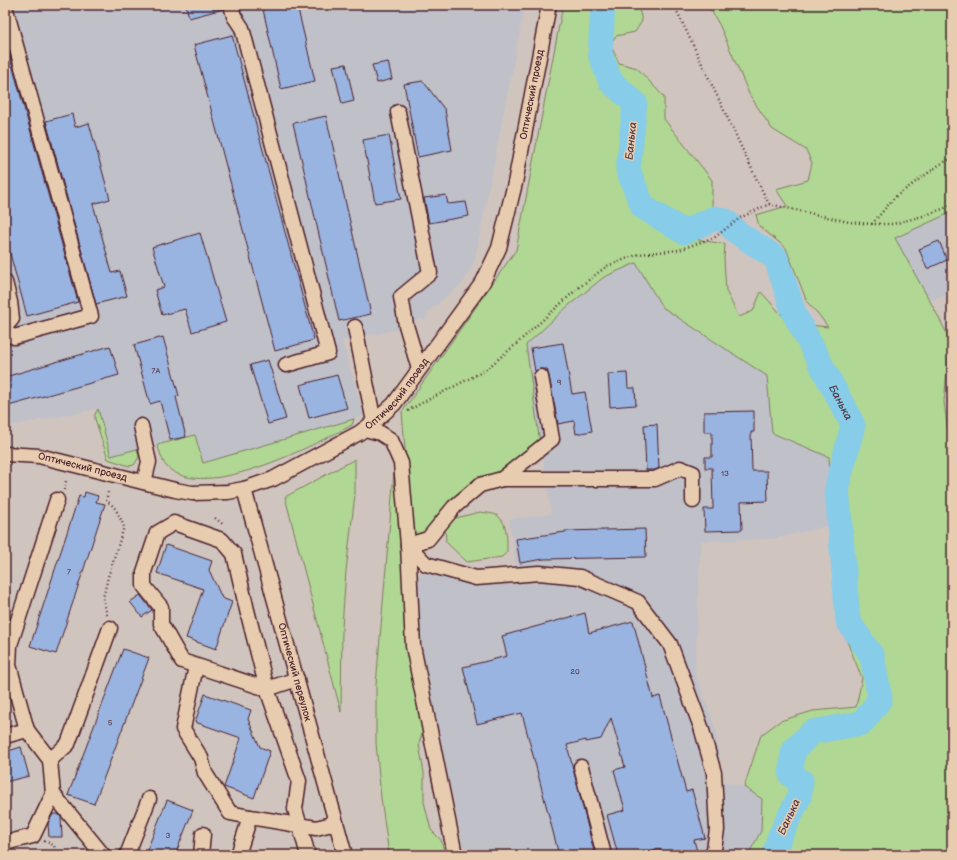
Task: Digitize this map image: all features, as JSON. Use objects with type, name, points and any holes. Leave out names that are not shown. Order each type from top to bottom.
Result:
[{"type":"street","points":[[231,5],[234,16],[242,28],[328,354],[286,365]]},
{"type":"street","name":"Оптический проезд","points":[[5,454],[39,456],[192,493],[221,492],[244,489],[273,479],[359,433],[369,426],[394,404],[483,282],[499,248],[515,183],[548,5]]},
{"type":"street","points":[[5,6],[91,316],[14,337],[5,332]]},
{"type":"street","points":[[398,112],[430,274],[401,297],[406,325],[419,369]]},
{"type":"street","points":[[5,282],[12,319],[5,327]]},
{"type":"street","points":[[355,327],[369,426],[391,440],[401,463],[408,545],[413,646],[455,855]]},
{"type":"street","points":[[502,479],[552,438],[541,377]]},
{"type":"street","points":[[141,426],[149,462],[144,482]]},
{"type":"street","points":[[408,545],[428,538],[454,507],[480,485],[502,479],[655,479],[680,468],[693,473],[693,501]]},
{"type":"street","name":"Оптический переулок","points":[[244,489],[345,855]]},
{"type":"street","points":[[5,844],[32,836],[53,794],[50,760],[27,730],[8,665],[10,645],[57,500]]},
{"type":"street","points":[[297,679],[267,689],[182,661],[161,624],[161,607],[144,586],[144,572],[157,533],[174,523],[222,540],[234,554],[267,689],[299,781],[295,809],[308,855]]},
{"type":"street","points":[[408,545],[426,564],[476,578],[539,573],[580,577],[638,602],[670,644],[701,727],[714,773],[717,830],[713,855]]},
{"type":"street","points":[[50,760],[68,744],[110,628]]},
{"type":"street","points":[[196,666],[183,729],[201,758],[205,773],[230,813],[316,828],[336,823]]},
{"type":"street","points":[[5,736],[27,730]]},
{"type":"street","points":[[581,767],[604,855]]},
{"type":"street","points":[[53,794],[103,855]]},
{"type":"street","points":[[127,855],[149,799]]},
{"type":"street","points":[[238,855],[250,817]]},
{"type":"street","points":[[201,855],[204,834]]},
{"type":"path","points":[[674,5],[769,204]]},
{"type":"path","points":[[872,224],[895,197],[939,165],[952,158]]},
{"type":"path","points":[[408,412],[418,404],[484,371],[577,289],[607,266],[639,254],[678,250],[715,237],[740,218],[769,204],[849,222],[892,224],[923,216],[945,208],[952,203]]},
{"type":"path","points":[[108,492],[106,501],[115,509],[124,527],[103,598],[110,628]]},
{"type":"path","points":[[32,836],[54,845],[56,855]]},
{"type":"shaded area","points":[[5,5],[525,5],[475,259],[464,282],[428,312],[426,320],[420,319],[396,330],[342,341],[364,416],[203,463],[195,435],[111,456],[98,409],[5,427]]},
{"type":"shaded area","points":[[952,212],[952,291],[930,301],[895,238]]},
{"type":"shaded area","points":[[636,263],[662,307],[767,376],[772,433],[829,457],[832,525],[774,539],[701,541],[695,673],[716,729],[722,781],[744,787],[762,799],[761,831],[748,855],[465,855],[425,667],[414,575],[516,566],[509,519],[551,514],[526,345],[568,306],[604,277]]},
{"type":"green space","points":[[563,5],[638,5],[642,21],[635,32],[616,36],[610,44],[619,63],[637,68],[664,97],[664,119],[712,180],[712,211],[681,237],[725,244],[724,259],[726,291],[739,317],[753,311],[761,292],[789,323],[828,327],[807,302],[786,248],[759,226],[756,215],[787,206],[776,189],[808,180],[812,163],[806,150],[772,129],[749,94],[720,26],[708,5],[952,5],[952,212],[895,238],[950,340],[944,402],[949,439],[952,445],[952,855],[748,855],[761,831],[762,799],[744,787],[761,735],[780,721],[813,711],[856,707],[862,678],[844,634],[835,584],[829,457],[772,433],[767,376],[662,307],[636,263],[604,277],[568,306],[526,345],[540,443],[420,536],[412,533],[402,412],[516,250]]},
{"type":"green space","points":[[98,409],[111,456],[137,449],[139,457],[134,465],[129,466],[108,459],[95,419],[95,414]]},
{"type":"green space","points":[[354,419],[352,425],[286,457],[232,475],[206,478],[184,476],[165,465],[157,445],[195,435],[203,463]]},
{"type":"green space","points":[[355,459],[355,494],[346,571],[342,627],[341,712],[285,497]]},
{"type":"green space","points":[[396,468],[423,730],[419,744],[424,773],[424,802],[431,830],[441,840],[445,855],[389,855],[381,798],[376,743],[376,685],[394,473]]},
{"type":"green space","points":[[480,512],[494,514],[504,523],[507,552],[502,557],[467,562],[446,542],[445,527],[448,520]]},
{"type":"building","points":[[186,5],[223,5],[223,9],[189,18]]},
{"type":"building","points":[[262,5],[297,5],[315,81],[281,89]]},
{"type":"building","points":[[232,35],[314,340],[275,351],[194,45]]},
{"type":"building","points":[[5,50],[8,50],[78,302],[27,316],[5,235]]},
{"type":"building","points":[[388,62],[392,79],[377,83],[372,65]]},
{"type":"building","points":[[346,64],[354,101],[342,104],[333,66]]},
{"type":"building","points":[[423,81],[445,110],[452,150],[418,157],[404,84]]},
{"type":"building","points":[[72,114],[75,127],[89,123],[110,199],[93,204],[112,273],[120,271],[127,296],[96,304],[46,121]]},
{"type":"building","points":[[326,116],[371,314],[339,321],[293,123]]},
{"type":"building","points":[[389,135],[401,199],[375,203],[363,140]]},
{"type":"building","points":[[446,195],[448,204],[466,202],[469,216],[429,223],[424,198]]},
{"type":"building","points":[[200,233],[226,322],[192,332],[185,309],[162,315],[155,290],[164,287],[152,247]]},
{"type":"building","points":[[939,241],[947,260],[927,269],[919,249]]},
{"type":"building","points":[[163,337],[179,396],[176,397],[186,437],[170,440],[160,401],[150,404],[134,345]]},
{"type":"building","points":[[563,343],[572,394],[585,392],[592,431],[576,434],[574,421],[558,424],[547,369],[535,371],[531,348]]},
{"type":"building","points":[[110,346],[119,375],[5,407],[5,377]]},
{"type":"building","points":[[268,360],[286,419],[268,424],[250,365]]},
{"type":"building","points":[[627,373],[628,388],[635,388],[636,405],[610,407],[608,374]]},
{"type":"building","points":[[337,375],[347,408],[309,418],[300,385]]},
{"type":"building","points":[[754,411],[754,432],[751,432],[752,471],[767,471],[768,501],[741,502],[742,530],[705,531],[704,509],[713,509],[712,468],[705,468],[705,457],[712,457],[712,432],[704,432],[704,412]]},
{"type":"building","points":[[657,424],[659,468],[655,470],[646,470],[644,425]]},
{"type":"building","points":[[85,492],[98,496],[96,502],[105,504],[56,654],[30,646],[79,496],[84,497]]},
{"type":"building","points":[[645,529],[646,557],[544,559],[520,563],[516,539],[565,531]]},
{"type":"building","points":[[166,545],[212,561],[209,570],[222,598],[232,602],[216,649],[186,638],[203,589],[157,573]]},
{"type":"building","points":[[140,595],[152,610],[142,617],[130,602]]},
{"type":"building","points":[[585,613],[589,633],[633,621],[653,698],[660,696],[686,792],[692,790],[705,838],[694,840],[698,855],[661,855],[660,849],[638,855],[618,855],[607,815],[625,810],[614,770],[625,767],[611,718],[601,739],[586,742],[586,740],[567,745],[595,855],[559,855],[522,713],[477,724],[463,667],[507,656],[502,636]]},
{"type":"building","points":[[123,649],[149,658],[94,804],[68,795]]},
{"type":"building","points":[[205,694],[251,710],[248,719],[260,747],[270,751],[254,798],[224,787],[241,738],[195,722]]},
{"type":"building","points":[[21,747],[29,776],[5,782],[5,752]]},
{"type":"building","points":[[167,800],[193,810],[175,855],[145,855]]},
{"type":"building","points":[[53,814],[58,814],[61,817],[62,837],[49,837],[48,823]]},
{"type":"waterway","name":"Банька","points":[[603,5],[600,54],[611,82],[635,103],[628,170],[643,207],[684,232],[715,218],[726,221],[735,231],[776,258],[794,313],[853,425],[837,487],[848,621],[872,656],[880,699],[862,723],[812,732],[793,751],[791,775],[801,781],[799,797],[779,838],[774,855]]}]
